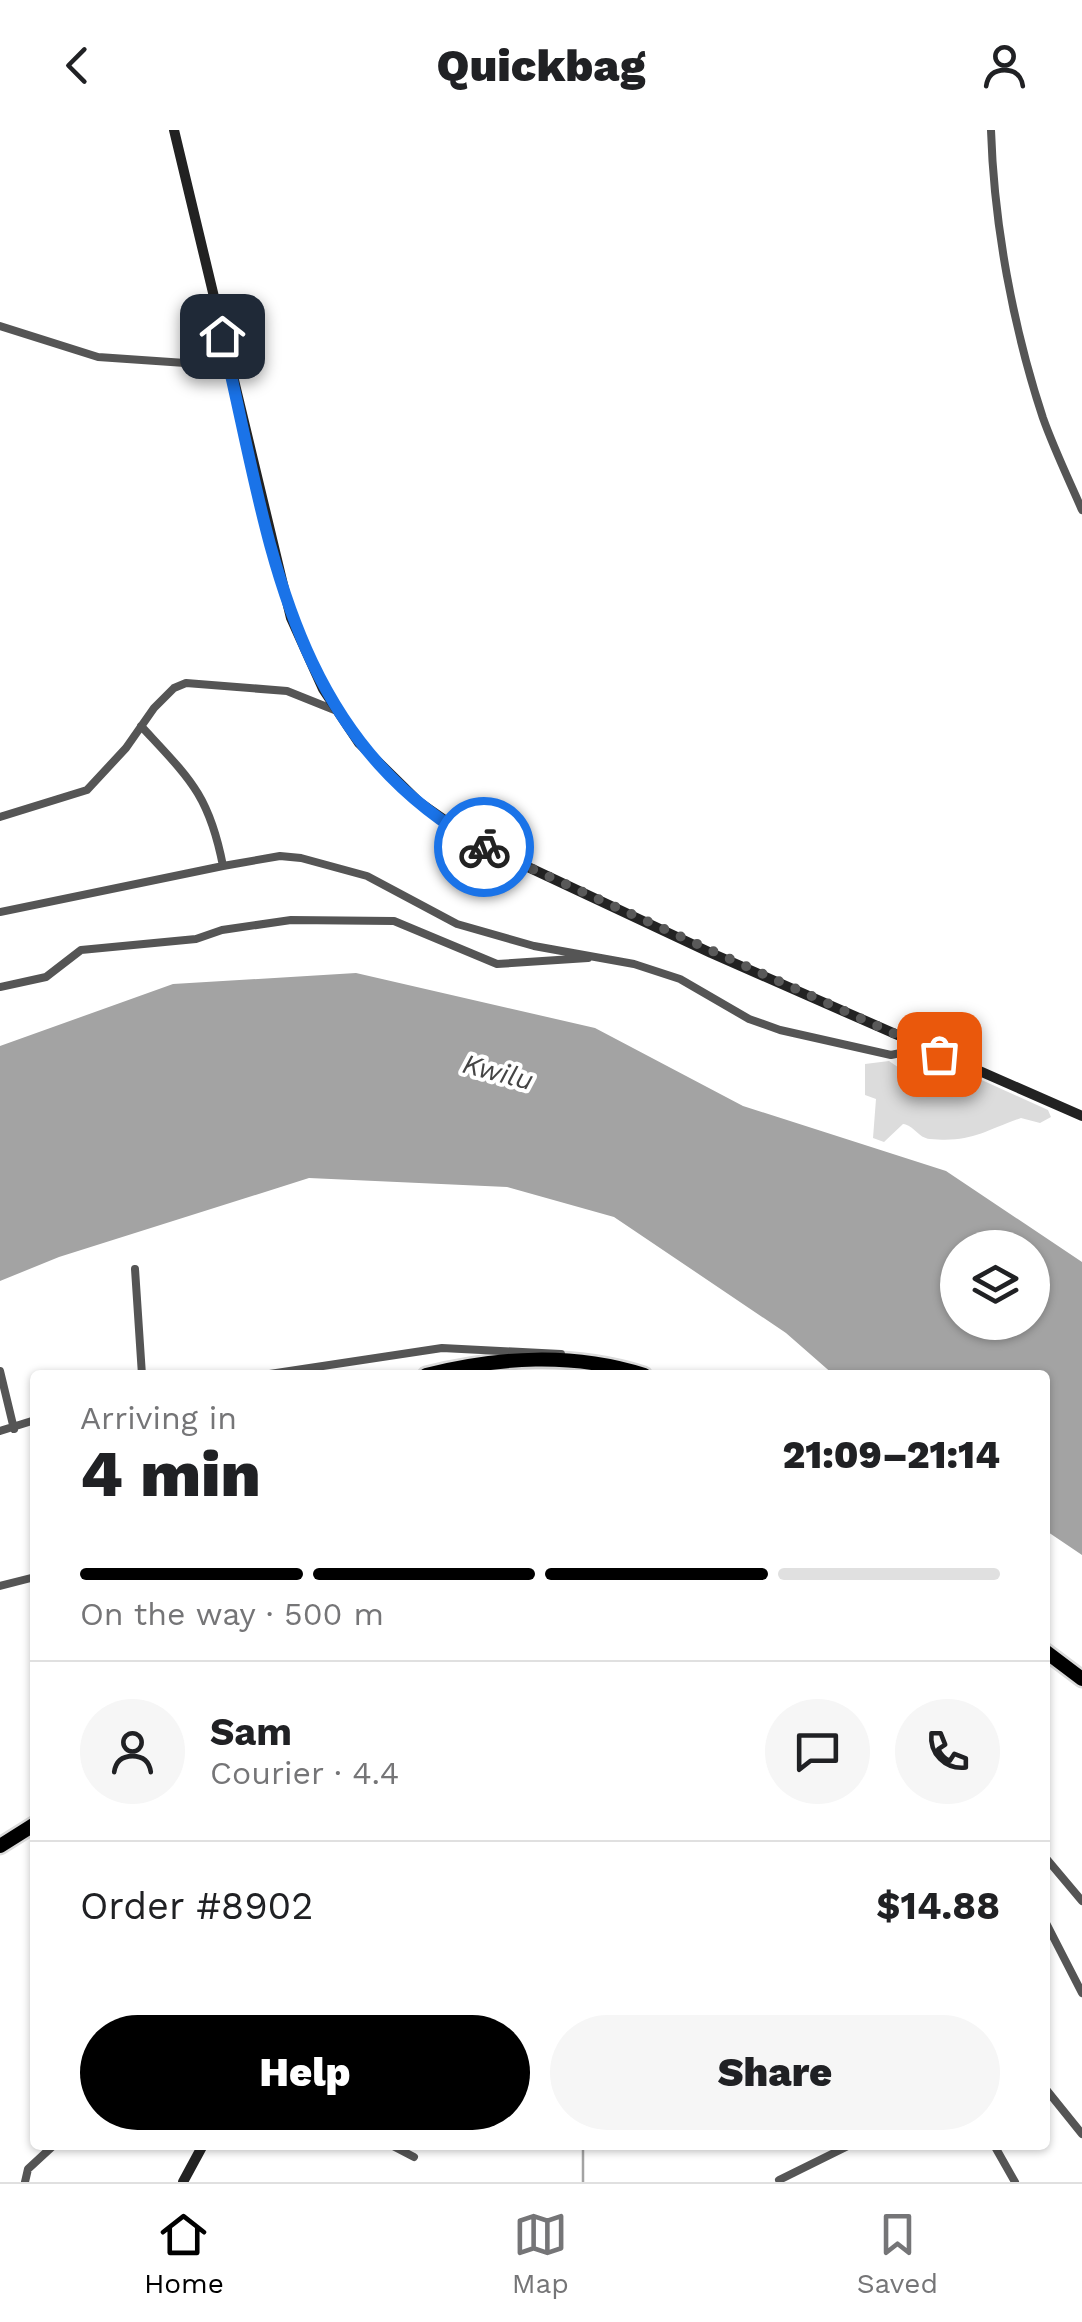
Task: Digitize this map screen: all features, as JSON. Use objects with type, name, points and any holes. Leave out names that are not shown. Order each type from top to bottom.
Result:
[{"type":"highway","points":[[482,1370],[604,1364],[626,1370]]},
{"type":"highway","points":[[1050,1656],[1082,1679]]},
{"type":"highway","points":[[0,1846],[30,1827]]},
{"type":"main road","points":[[174,130],[292,618],[337,711],[359,743],[398,784],[479,844],[1082,1116]]},
{"type":"main road","points":[[182,2182],[200,2150]]},
{"type":"street","points":[[992,130],[1002,244],[1031,370],[1044,420],[1082,510]]},
{"type":"street","points":[[3,328],[98,358],[229,366]]},
{"type":"street","points":[[0,817],[88,790],[174,688],[186,683],[287,691],[337,711]]},
{"type":"street","points":[[141,726],[202,794],[223,866]]},
{"type":"street","points":[[0,912],[223,866],[280,856],[301,858],[367,876],[457,924],[680,979],[749,1019],[780,1030],[891,1055],[904,1052],[911,1042]]},
{"type":"street","points":[[0,987],[46,977],[81,950],[196,939],[222,930],[291,920],[394,921],[498,964],[593,956]]},
{"type":"street","points":[[135,1269],[142,1370]]},
{"type":"street","points":[[296,1370],[442,1348],[532,1350],[604,1364]]},
{"type":"street","points":[[0,1371],[14,1429]]},
{"type":"street","points":[[0,1432],[30,1422]]},
{"type":"street","points":[[0,1586],[30,1578]]},
{"type":"street","points":[[1050,1862],[1082,1900]]},
{"type":"street","points":[[1050,1931],[1082,1992]]},
{"type":"street","points":[[1050,2094],[1082,2134]]},
{"type":"street","points":[[25,2182],[28,2169],[49,2150]]},
{"type":"street","points":[[401,2150],[414,2156]]},
{"type":"street","points":[[779,2180],[840,2150]]},
{"type":"street","points":[[997,2150],[1015,2182]]},
{"type":"shaded area","points":[[889,1061],[911,1076],[922,1069],[954,1070],[962,1082],[975,1077],[1048,1110],[1051,1117],[1040,1123],[1021,1118],[977,1135],[944,1140],[926,1138],[903,1124],[884,1142],[873,1138],[876,1099],[865,1095],[865,1064]]},
{"type":"water","name":"Kwilu","points":[[356,973],[595,1028],[743,1106],[946,1171],[1034,1230],[940,1230],[940,1340],[1050,1340],[1050,1241],[1082,1262],[1082,1555],[1050,1533],[1050,1370],[828,1370],[786,1333],[614,1217],[507,1187],[309,1178],[59,1257],[0,1281],[0,1046],[173,984]]},
{"type":"waterway","points":[[583,2150],[583,2182]]},
{"type":"way so far","points":[[484,847],[939,1054]]},
{"type":"route","points":[[222,336],[282,586],[322,689],[359,743],[398,784],[484,847]]}]
